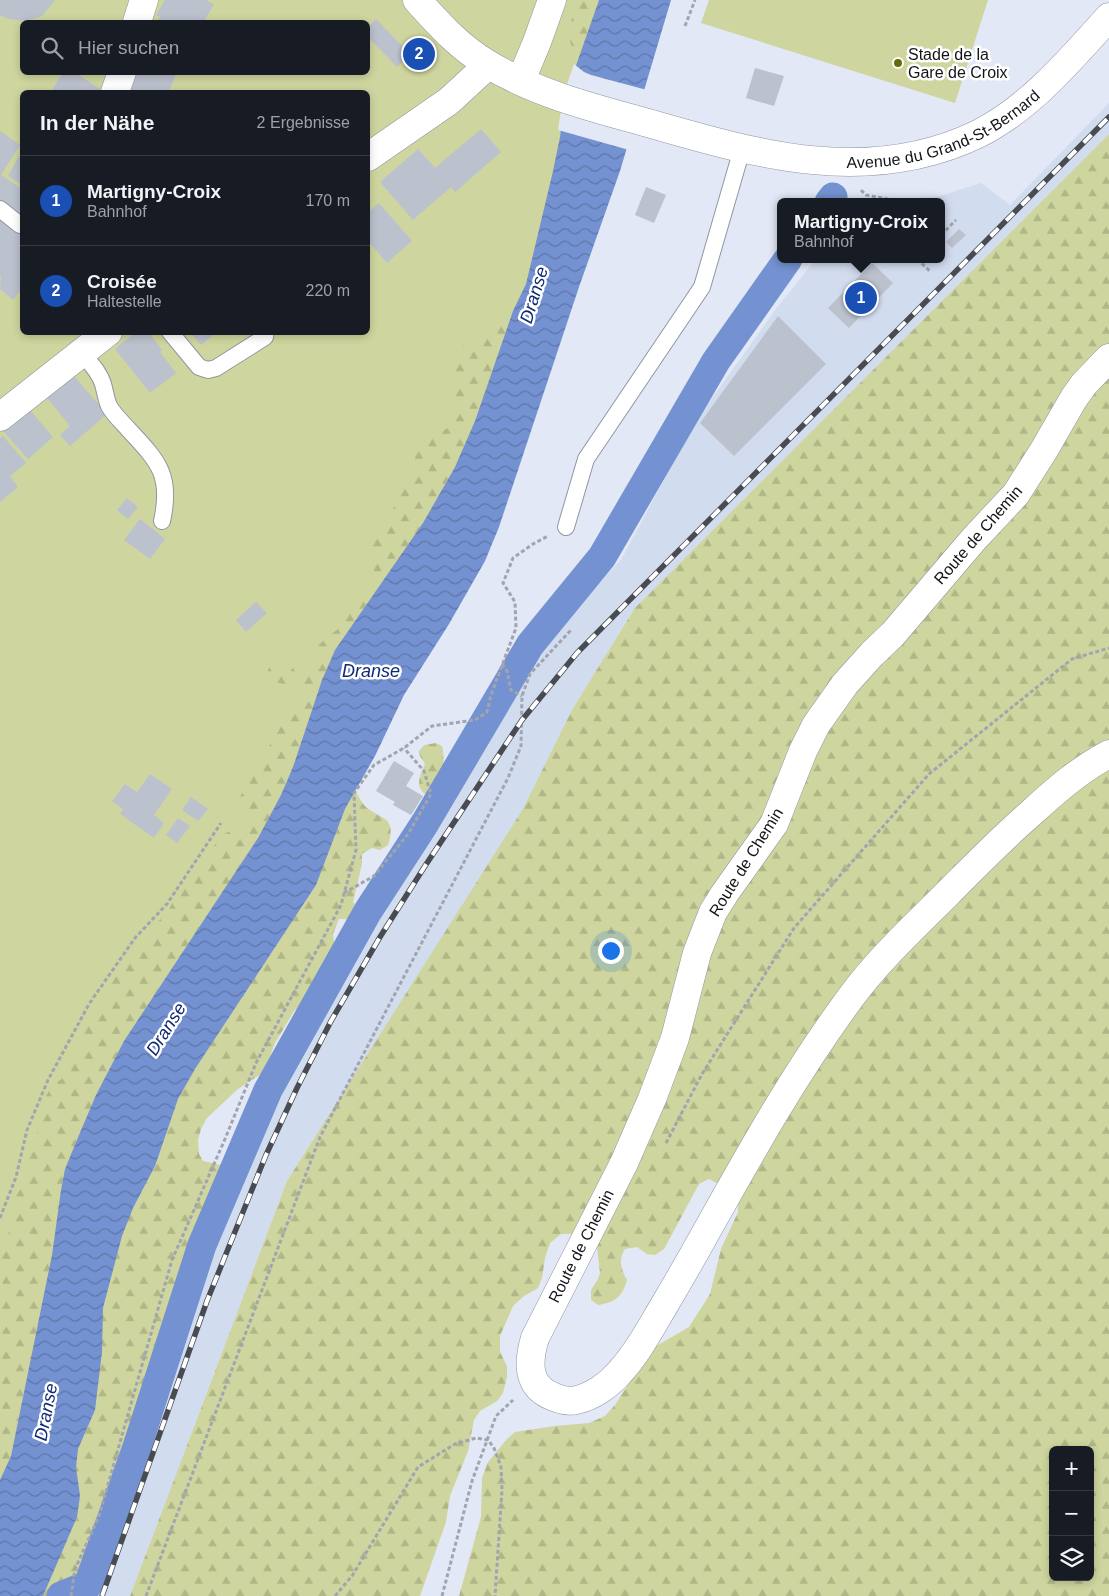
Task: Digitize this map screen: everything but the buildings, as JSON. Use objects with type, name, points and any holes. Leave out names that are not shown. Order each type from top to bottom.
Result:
[{"type":"street","points":[[138,20],[144,0]]},
{"type":"street","name":"Avenue du Grand-St-Bernard","points":[[417,0],[447,34],[460,45],[488,64],[552,94],[603,111],[742,149],[808,160],[843,163],[878,162],[943,148],[977,134],[1008,117],[1063,67],[1109,17]]},
{"type":"street","points":[[521,80],[538,42],[552,0]]},
{"type":"street","points":[[370,156],[449,101],[488,64]]},
{"type":"street","points":[[116,90],[121,75]]},
{"type":"street","points":[[0,416],[88,341]]},
{"type":"street","name":"Route de Chemin","points":[[533,1380],[530,1362],[535,1338],[624,1163],[652,1099],[675,1038],[697,953],[713,912],[725,892],[774,824],[803,751],[816,725],[845,684],[893,634],[974,539],[1016,494],[1074,398],[1084,384],[1109,358]]},
{"type":"street","points":[[533,1380],[544,1393],[569,1401],[591,1395],[612,1381],[648,1334],[787,1090],[852,996],[893,947],[996,845],[1056,790],[1076,774],[1109,754]]},
{"type":"lane","points":[[566,527],[586,459],[702,288],[742,149]]},
{"type":"lane","points":[[0,210],[20,224]]},
{"type":"lane","points":[[172,335],[199,367],[208,370],[216,368],[265,335]]},
{"type":"lane","points":[[88,341],[103,383],[108,405],[162,469],[166,484],[166,502],[162,521]]},
{"type":"path","points":[[685,26],[695,0]]},
{"type":"path","points":[[861,190],[866,195],[882,198]]},
{"type":"path","points":[[945,231],[956,220]]},
{"type":"path","points":[[921,263],[930,272]]},
{"type":"path","points":[[71,1596],[75,1569],[99,1516],[172,1260],[256,1063],[341,905],[356,850],[354,793],[374,765],[404,748],[432,726],[475,720],[487,712],[516,628],[515,602],[503,583],[513,558],[533,544],[566,527]]},
{"type":"path","points":[[146,1596],[320,1137],[508,778],[521,746],[522,696],[530,674],[572,629]]},
{"type":"path","points":[[662,1150],[702,1074],[794,928],[929,774],[1072,659],[1109,648]]},
{"type":"path","points":[[502,664],[507,671],[511,690],[522,696]]},
{"type":"path","points":[[344,893],[374,876],[408,834],[431,794],[424,771],[404,748]]},
{"type":"path","points":[[0,1218],[16,1177],[27,1130],[48,1080],[89,1004],[136,938],[167,904],[220,823]]},
{"type":"path","points":[[442,1596],[472,1481],[496,1416],[533,1380]]},
{"type":"path","points":[[335,1596],[352,1576],[418,1468],[455,1444],[476,1438],[488,1440],[494,1448],[501,1467],[502,1490],[495,1596]]},
{"type":"shaded area","points":[[1109,103],[1109,134],[635,608],[573,708],[524,809],[287,1181],[130,1596],[78,1596],[193,1230],[254,1124],[383,913],[445,817],[510,702],[531,655],[621,560],[695,422],[776,309],[813,263],[945,263],[945,198],[918,198],[937,197],[981,183],[1010,205]]},
{"type":"green space","points":[[0,0],[627,0],[480,484],[58,1243],[0,1596]]},
{"type":"green space","points":[[578,0],[602,0],[580,56],[575,52],[570,41],[572,17]]},
{"type":"green space","name":"Stade de la Gare de Croix","points":[[709,0],[988,0],[955,103],[701,23]]},
{"type":"green space","points":[[1109,134],[1109,1596],[459,1596],[481,1517],[482,1478],[488,1462],[507,1439],[515,1432],[589,1423],[605,1416],[615,1405],[651,1349],[689,1327],[710,1294],[721,1249],[738,1212],[738,1203],[735,1193],[709,1179],[699,1184],[664,1249],[655,1255],[647,1254],[637,1247],[625,1249],[621,1264],[627,1280],[623,1291],[614,1300],[598,1305],[591,1300],[591,1290],[600,1273],[597,1246],[590,1240],[570,1234],[561,1234],[550,1243],[538,1288],[524,1296],[513,1306],[500,1336],[500,1352],[507,1366],[507,1377],[503,1393],[497,1401],[480,1411],[474,1420],[468,1451],[450,1496],[446,1522],[420,1596],[130,1596],[287,1181],[523,809],[573,708],[635,608]]},
{"type":"green space","points":[[510,309],[513,311],[475,421],[455,467],[423,523],[335,650],[322,680],[293,767],[281,795],[258,838],[124,1041],[96,1095],[65,1169],[52,1255],[10,1457],[0,1480],[0,1306],[3,1288],[0,1279],[0,1241],[5,1238],[12,1228],[15,1198],[20,1190],[26,1160],[36,1139],[42,1103],[53,1084],[62,1079],[65,1060],[82,1045],[83,1034],[88,1020],[111,994],[110,983],[145,941],[156,934],[156,924],[168,911],[176,896],[189,885],[196,867],[211,851],[221,835],[241,827],[251,817],[250,811],[237,802],[284,717],[307,700],[307,690],[302,683],[288,684],[276,682],[268,677],[268,670],[273,662],[283,660],[296,673],[306,673],[312,668],[316,647],[339,628],[340,613],[344,604],[370,586],[374,573],[369,542],[372,535],[378,528],[390,522],[397,493],[416,478],[415,456],[417,450],[427,440],[445,430],[456,415],[456,404],[450,379],[457,357],[470,338],[499,315]]},
{"type":"green space","points":[[436,743],[442,746],[445,773],[464,773],[464,781],[443,804],[429,832],[406,863],[389,893],[378,904],[372,922],[364,927],[354,926],[346,919],[339,919],[333,934],[335,948],[332,968],[304,1003],[294,1011],[275,1043],[261,1074],[238,1089],[207,1118],[201,1129],[198,1140],[199,1154],[203,1161],[221,1165],[226,1160],[249,1120],[254,1124],[193,1230],[78,1596],[20,1596],[130,1160],[348,776],[364,805],[385,819],[390,828],[388,845],[380,850],[372,848],[362,854],[362,864],[353,902],[358,908],[365,906],[379,886],[386,871],[403,853],[429,809],[429,799],[419,785],[420,776],[425,764],[419,751],[424,745]]},
{"type":"water","name":"Dranse","points":[[599,0],[671,0],[620,171],[499,527],[485,561],[449,624],[404,695],[375,756],[345,809],[316,885],[195,1069],[178,1099],[155,1166],[133,1208],[122,1236],[103,1308],[102,1352],[95,1410],[78,1449],[76,1467],[80,1496],[77,1517],[43,1596],[0,1596],[0,1480],[11,1456],[52,1255],[65,1169],[96,1095],[124,1041],[258,838],[281,795],[293,767],[322,680],[335,650],[423,523],[455,467],[475,421],[513,311],[526,284],[553,171],[565,97]]},
{"type":"pier","points":[[574,64],[591,75],[647,90],[629,150],[558,130],[563,96]]},
{"type":"waterway","points":[[61,1596],[88,1585],[137,1447],[202,1245],[268,1090],[368,911],[425,823],[530,645],[602,557],[716,361],[785,263]]},
{"type":"railway","points":[[102,1596],[207,1301],[266,1155],[297,1088],[331,1021],[380,937],[522,720],[577,653],[1109,117]]},
{"type":"place","name":"Croisée","points":[[419,54]]},
{"type":"place","name":"Stade de la Gare de Croix","points":[[898,63]]},
{"type":"place","name":"Martigny-Croix","points":[[861,298]]}]
